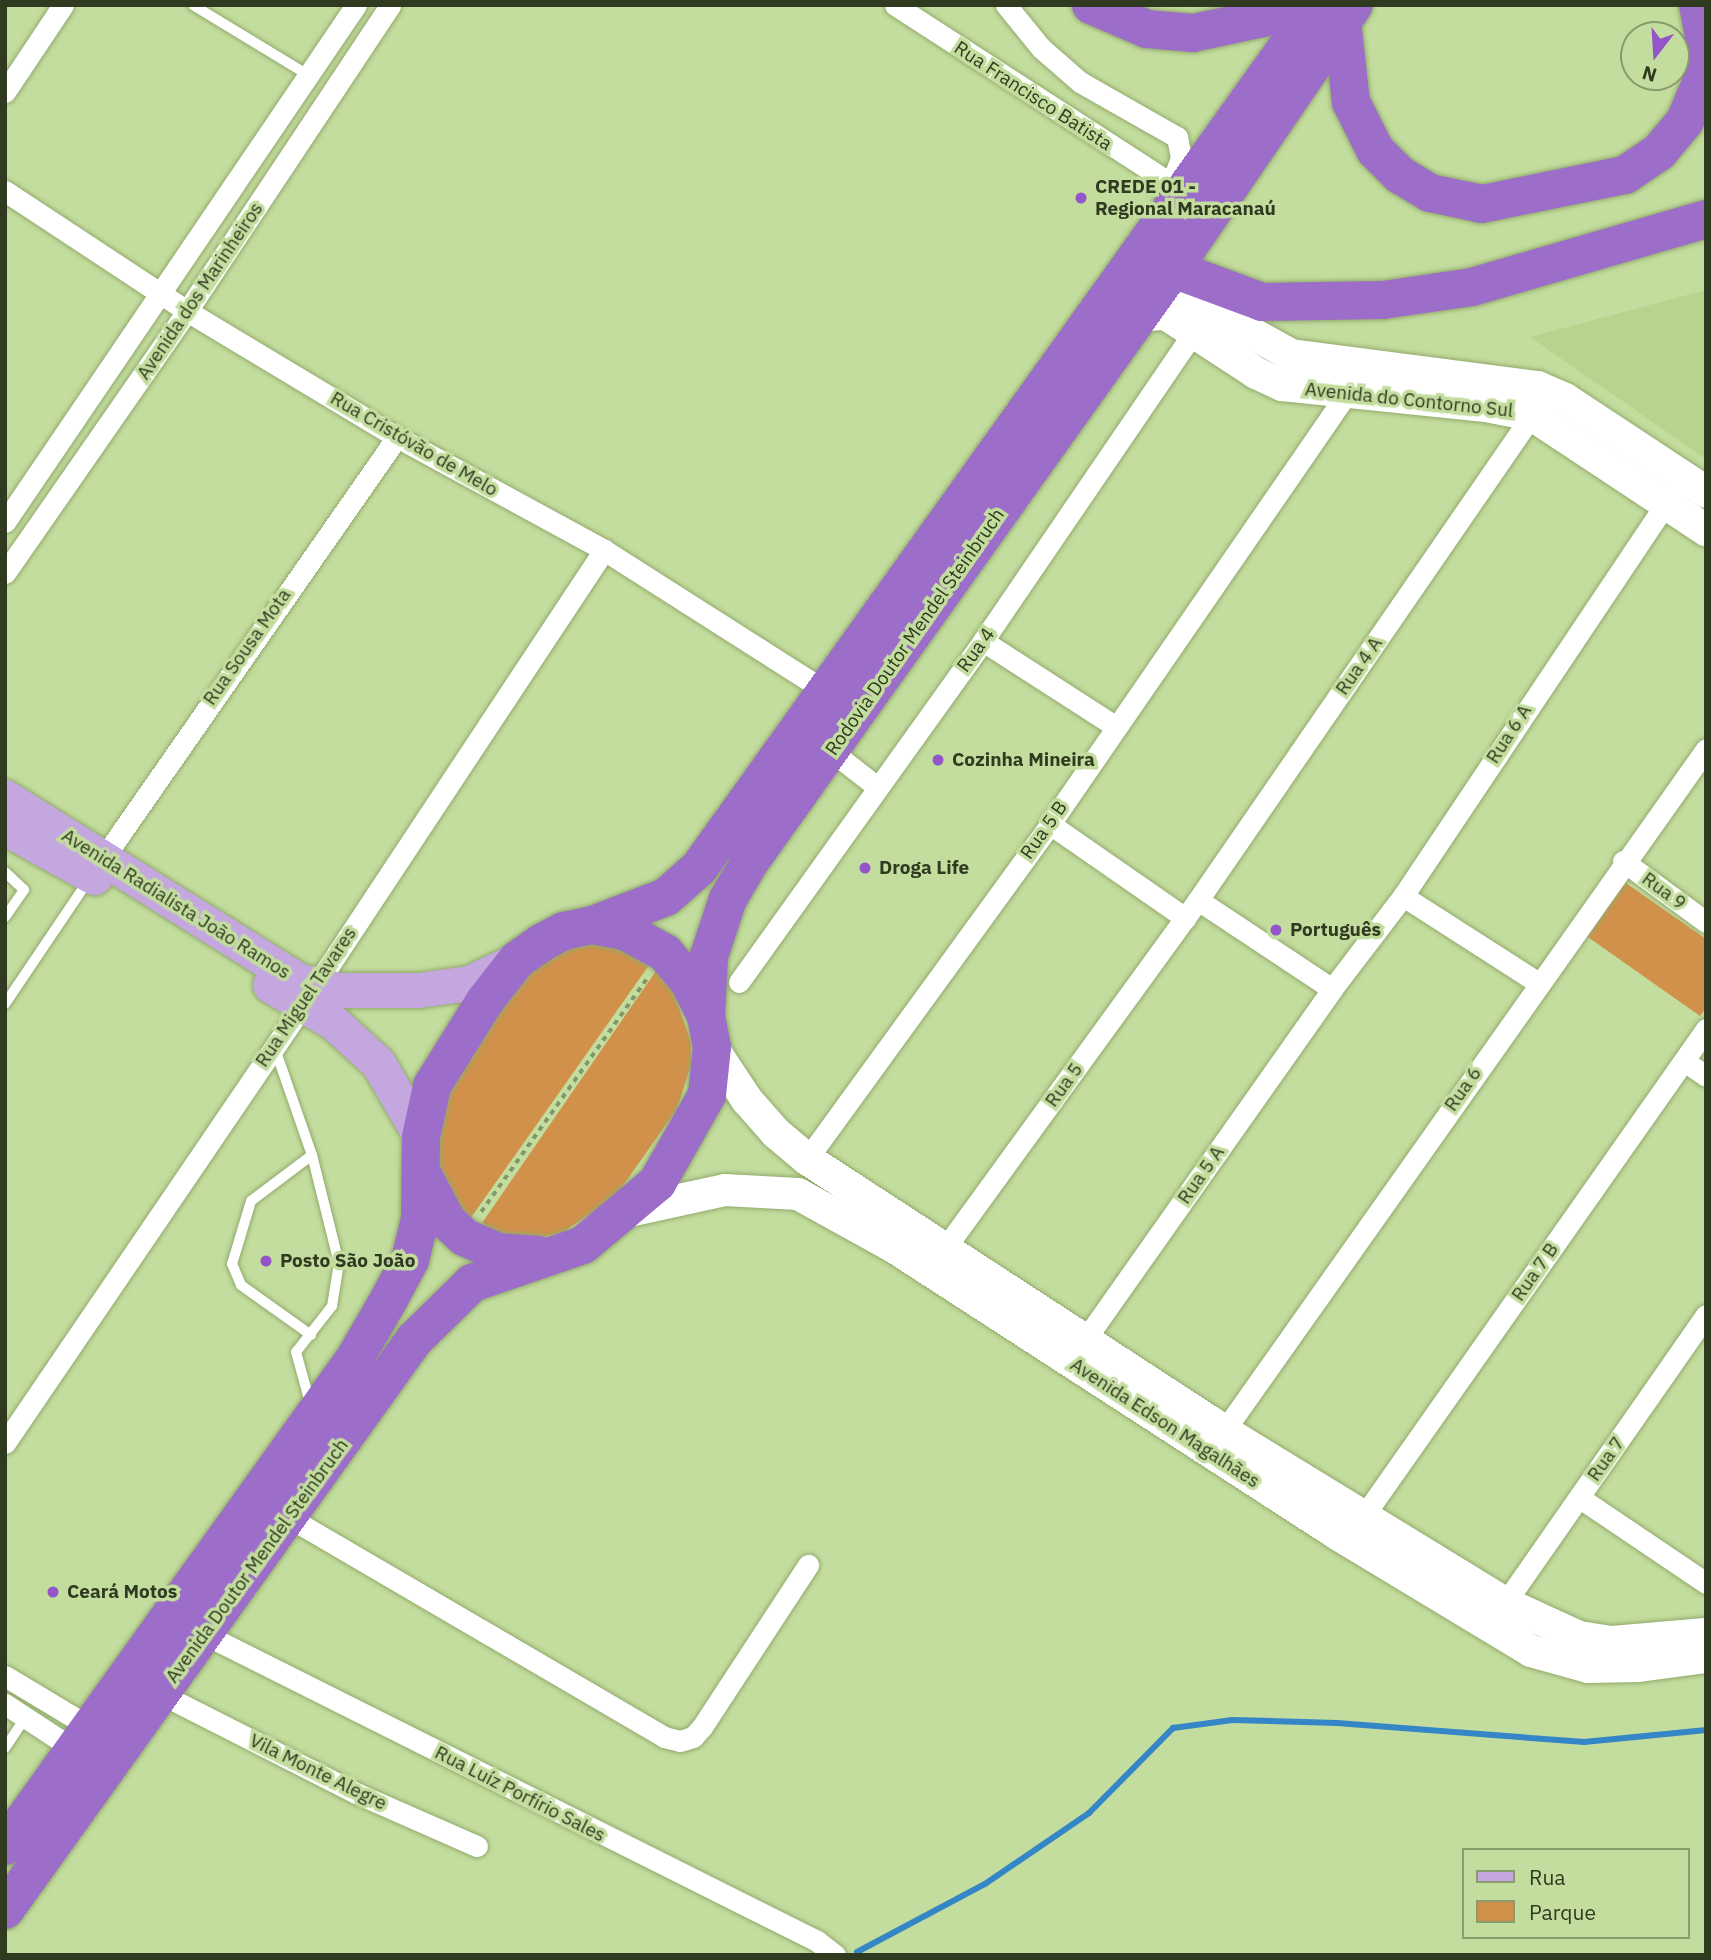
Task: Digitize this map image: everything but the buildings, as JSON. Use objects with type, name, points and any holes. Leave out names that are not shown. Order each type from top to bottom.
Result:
[{"type":"highway","points":[[1091,5],[1147,29],[1193,33],[1332,10],[1351,102],[1375,149],[1400,175],[1422,189],[1447,199],[1482,204],[1625,174],[1659,152],[1685,121],[1701,83],[1706,47],[1698,5]]},
{"type":"highway","name":"Rodovia Doutor Mendel Steinbruch","points":[[421,1153],[432,1086],[451,1050],[517,960],[564,931],[593,925],[666,897],[699,868],[825,691],[1128,302],[1170,273],[1332,10]]},
{"type":"highway","name":"Rodovia Doutor Mendel Steinbruch","points":[[544,1255],[583,1245],[657,1183],[708,1095],[709,956],[728,899],[831,751],[1128,302],[1332,10]]},
{"type":"highway","points":[[1170,273],[1262,302],[1384,300],[1472,287],[1706,219]]},
{"type":"highway","points":[[593,925],[625,931],[665,953],[688,979],[709,1032]]},
{"type":"highway","points":[[421,1153],[447,1221],[464,1237],[497,1252],[544,1255]]},
{"type":"highway","name":"Avenida Doutor Mendel Steinbruch","points":[[5,1846],[355,1358],[410,1259],[420,1219],[421,1153]]},
{"type":"highway","name":"Avenida Doutor Mendel Steinbruch","points":[[5,1910],[414,1340],[439,1312],[472,1283],[544,1255]]},
{"type":"main road","name":"Avenida Radialista João Ramos","points":[[5,797],[97,868],[282,971],[378,1063],[421,1153]]},
{"type":"main road","name":"Avenida Radialista João Ramos","points":[[8,835],[97,868]]},
{"type":"main road","name":"Avenida Radialista João Ramos","points":[[310,995],[338,990],[418,990],[469,983],[517,960]]},
{"type":"street","points":[[5,92],[62,5]]},
{"type":"street","name":"Avenida dos Marinheiros","points":[[5,522],[61,446],[356,5]]},
{"type":"street","name":"Avenida dos Marinheiros","points":[[5,573],[187,311],[390,5]]},
{"type":"street","name":"Rua Francisco Batista","points":[[895,5],[1175,179]]},
{"type":"street","points":[[1006,5],[1041,48],[1080,82],[1177,137],[1175,179],[1111,274],[1128,302]]},
{"type":"street","points":[[275,126],[300,142]]},
{"type":"street","name":"Rua Cristóvão de Melo","points":[[5,191],[187,311],[397,437],[604,550],[825,691]]},
{"type":"street","name":"Avenida do Contorno Sul","points":[[1170,273],[1176,295],[1201,322],[1271,382],[1348,393],[1486,406],[1532,415],[1706,530]]},
{"type":"street","name":"Avenida do Contorno Sul","points":[[1128,302],[1201,322],[1305,359],[1538,387],[1695,484]]},
{"type":"street","name":"Rua 4","points":[[739,982],[876,786],[983,641],[1201,322]]},
{"type":"street","name":"Rua 5 B","points":[[807,1158],[1050,824],[1115,726],[1348,393]]},
{"type":"street","name":"Rua 4 A","points":[[1185,918],[1532,415]]},
{"type":"street","name":"Rua Sousa Mota","points":[[97,868],[397,437]]},
{"type":"street","points":[[61,446],[85,459]]},
{"type":"street","name":"Rua 6 A","points":[[1332,989],[1403,896],[1665,502],[1695,484]]},
{"type":"street","name":"Rua Miguel Tavares","points":[[5,1443],[310,995],[604,550]]},
{"type":"street","points":[[983,641],[1115,726]]},
{"type":"street","name":"Rua 6","points":[[1224,1431],[1537,982],[1706,749]]},
{"type":"street","points":[[831,751],[876,786]]},
{"type":"street","points":[[1050,824],[1185,918]]},
{"type":"street","name":"Rua 9","points":[[1623,861],[1706,922]]},
{"type":"street","points":[[1403,896],[1537,982]]},
{"type":"street","points":[[1198,900],[1332,989]]},
{"type":"street","name":"Rua 5","points":[[943,1251],[1185,918]]},
{"type":"street","name":"Rua 5 A","points":[[1077,1351],[1332,989]]},
{"type":"street","name":"Rua 7 B","points":[[1365,1514],[1706,1029]]},
{"type":"street","name":"Avenida Edson Magalhães","points":[[709,1032],[747,1100],[776,1133],[807,1158],[943,1251],[1077,1351],[1339,1535],[1553,1659],[1580,1667],[1639,1666],[1706,1657]]},
{"type":"street","points":[[1684,1061],[1706,1076]]},
{"type":"street","name":"Avenida Edson Magalhães","points":[[624,1212],[725,1190],[798,1194],[1224,1431],[1365,1514],[1505,1602],[1579,1637],[1612,1642],[1706,1634]]},
{"type":"street","name":"Rua 7","points":[[1505,1602],[1706,1315]]},
{"type":"street","points":[[1580,1498],[1706,1583]]},
{"type":"street","points":[[1339,1535],[1365,1514]]},
{"type":"street","points":[[289,1517],[664,1737],[680,1741],[693,1737],[702,1727],[808,1565]]},
{"type":"street","name":"Rua Luíz Porfírio Sales","points":[[204,1634],[817,1941],[835,1955]]},
{"type":"street","points":[[5,1676],[83,1738]]},
{"type":"street","name":"Vila Monte Alegre","points":[[161,1694],[356,1793],[477,1846]]},
{"type":"street","points":[[5,1704],[26,1717],[83,1738]]},
{"type":"lane","points":[[193,5],[308,75]]},
{"type":"lane","points":[[5,1003],[97,868]]},
{"type":"lane","points":[[5,872],[24,890],[5,916]]},
{"type":"lane","points":[[274,1046],[312,1155],[339,1263],[332,1306],[312,1335],[296,1352],[313,1416]]},
{"type":"lane","points":[[312,1155],[251,1201],[232,1264],[241,1285],[312,1335]]},
{"type":"lane","points":[[5,1748],[26,1717]]},
{"type":"shaded area","points":[[1706,290],[1706,459],[1530,337]]},
{"type":"green space","points":[[1623,881],[1706,939],[1706,1008],[1700,1016],[1585,935]]},
{"type":"green space","points":[[597,942],[618,945],[652,961],[470,1219],[444,1184],[439,1158],[444,1091],[528,972],[569,949]]},
{"type":"green space","points":[[658,968],[669,979],[691,1042],[691,1065],[677,1109],[615,1197],[563,1232],[537,1238],[500,1235],[482,1223]]},
{"type":"waterway","points":[[857,1952],[985,1884],[1089,1813],[1173,1728],[1232,1720],[1337,1723],[1584,1742],[1706,1730]]},
{"type":"place","name":"CREDE 01 - Regional Maracanaú","points":[[1081,198]]},
{"type":"place","name":"Cozinha Mineira","points":[[938,760]]},
{"type":"place","name":"Droga Life","points":[[865,868]]},
{"type":"place","name":"Português","points":[[1276,930]]},
{"type":"place","name":"Posto São João","points":[[266,1261]]},
{"type":"place","name":"Ceará Motos","points":[[53,1592]]}]
